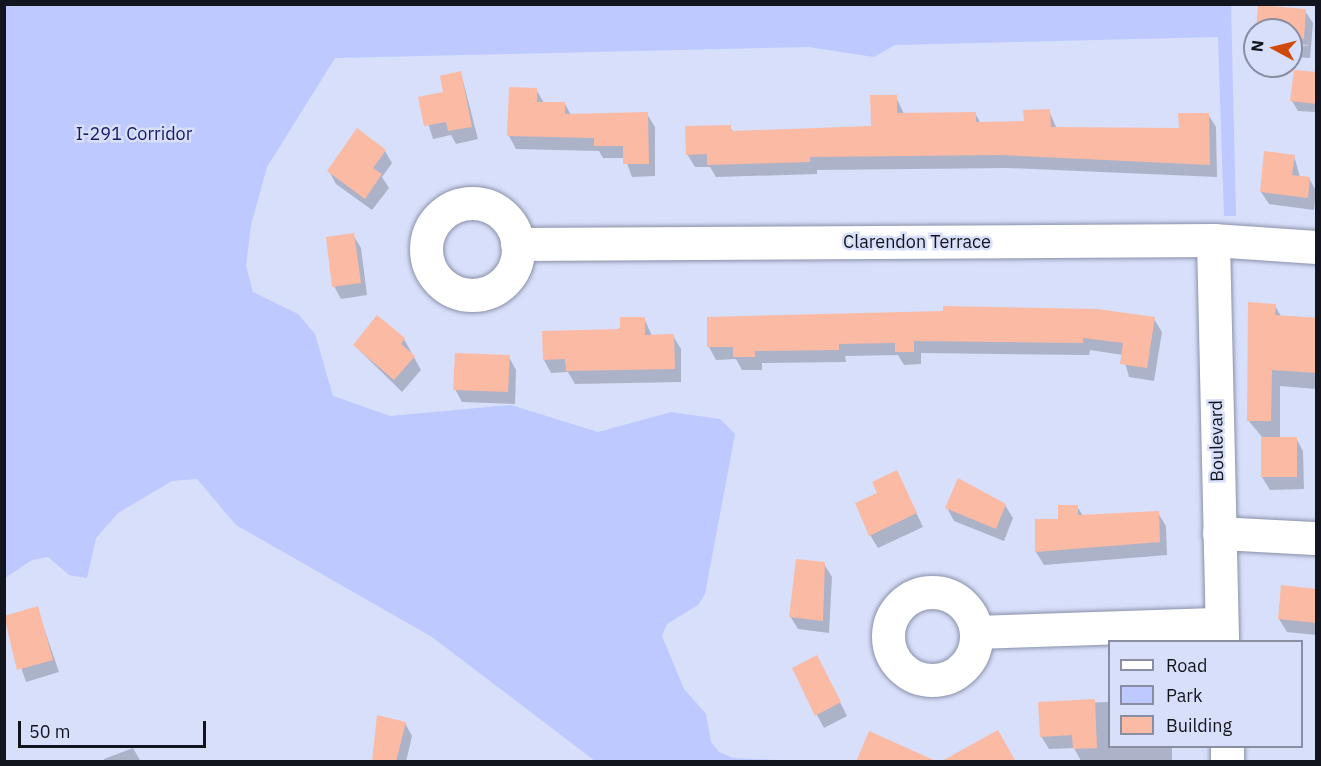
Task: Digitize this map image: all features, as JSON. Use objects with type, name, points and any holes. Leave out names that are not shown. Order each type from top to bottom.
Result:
[{"type":"street","name":"Clarendon Terrace","points":[[517,244],[1213,240],[1317,247]]},
{"type":"street","name":"Boulevard","points":[[1213,240],[1221,633]]},
{"type":"street","points":[[1219,532],[1317,538]]},
{"type":"street","points":[[976,632],[1221,633]]},
{"type":"green space","name":"I-291 Corridor","points":[[5,4],[1231,5],[1236,216],[1224,216],[1218,37],[895,45],[874,57],[808,47],[335,58],[267,167],[251,225],[246,266],[253,292],[298,314],[315,334],[333,396],[390,416],[511,405],[598,432],[671,412],[720,419],[735,434],[705,594],[698,605],[667,624],[662,636],[684,689],[706,714],[711,742],[719,752],[733,758],[797,761],[595,761],[432,637],[236,525],[197,479],[172,481],[118,513],[96,538],[87,578],[69,575],[48,557],[32,560],[5,578]]},
{"type":"building","points":[[1258,5],[1306,9],[1304,39],[1303,18],[1257,18]]},
{"type":"building","points":[[461,71],[472,127],[448,131],[446,122],[424,126],[418,97],[443,92],[440,76]]},
{"type":"building","points":[[1303,71],[1317,72],[1317,104],[1290,101],[1293,78],[1303,78]]},
{"type":"building","points":[[509,87],[537,88],[537,102],[565,102],[565,114],[648,112],[649,164],[623,164],[623,146],[594,146],[594,138],[507,136]]},
{"type":"building","points":[[870,95],[897,95],[897,113],[976,112],[976,122],[1024,121],[1023,110],[1050,109],[1051,127],[1179,128],[1178,113],[1209,113],[1210,165],[1000,155],[810,157],[810,162],[707,165],[707,154],[686,155],[685,126],[731,125],[731,131],[871,126]]},
{"type":"building","points":[[357,128],[386,150],[373,168],[382,174],[365,199],[327,171]]},
{"type":"building","points":[[1264,151],[1295,155],[1292,175],[1310,177],[1308,198],[1260,192]]},
{"type":"building","points":[[354,233],[361,283],[332,287],[326,237]]},
{"type":"building","points":[[1248,302],[1276,304],[1275,315],[1317,318],[1317,373],[1272,370],[1271,421],[1247,421]]},
{"type":"building","points":[[943,306],[1097,309],[1155,317],[1147,368],[1120,364],[1123,343],[1083,338],[1083,343],[914,341],[914,352],[895,352],[895,343],[839,344],[839,350],[755,351],[755,357],[733,357],[733,347],[707,347],[707,317],[943,311]]},
{"type":"building","points":[[377,315],[405,338],[401,344],[415,356],[394,380],[353,345]]},
{"type":"building","points":[[620,317],[645,317],[645,335],[674,334],[675,369],[566,371],[565,359],[543,360],[542,331],[620,329]]},
{"type":"building","points":[[455,353],[510,355],[508,392],[453,390]]},
{"type":"building","points":[[1261,437],[1297,437],[1297,477],[1261,477]]},
{"type":"building","points":[[897,470],[917,513],[869,536],[855,503],[877,493],[872,482]]},
{"type":"building","points":[[958,478],[1006,504],[996,529],[945,508]]},
{"type":"building","points":[[1058,505],[1078,505],[1078,515],[1159,511],[1160,542],[1035,552],[1035,519],[1058,519]]},
{"type":"building","points":[[796,559],[825,562],[823,621],[789,617]]},
{"type":"building","points":[[1281,585],[1317,589],[1317,623],[1278,619]]},
{"type":"building","points":[[38,606],[53,660],[17,670],[4,616]]},
{"type":"building","points":[[817,655],[841,702],[815,716],[792,668]]},
{"type":"building","points":[[1095,699],[1097,748],[1073,749],[1072,735],[1040,737],[1038,702]]},
{"type":"building","points":[[377,715],[406,722],[396,762],[372,762]]},
{"type":"building","points":[[998,730],[1016,762],[940,762]]},
{"type":"building","points":[[869,731],[938,762],[856,762]]}]
